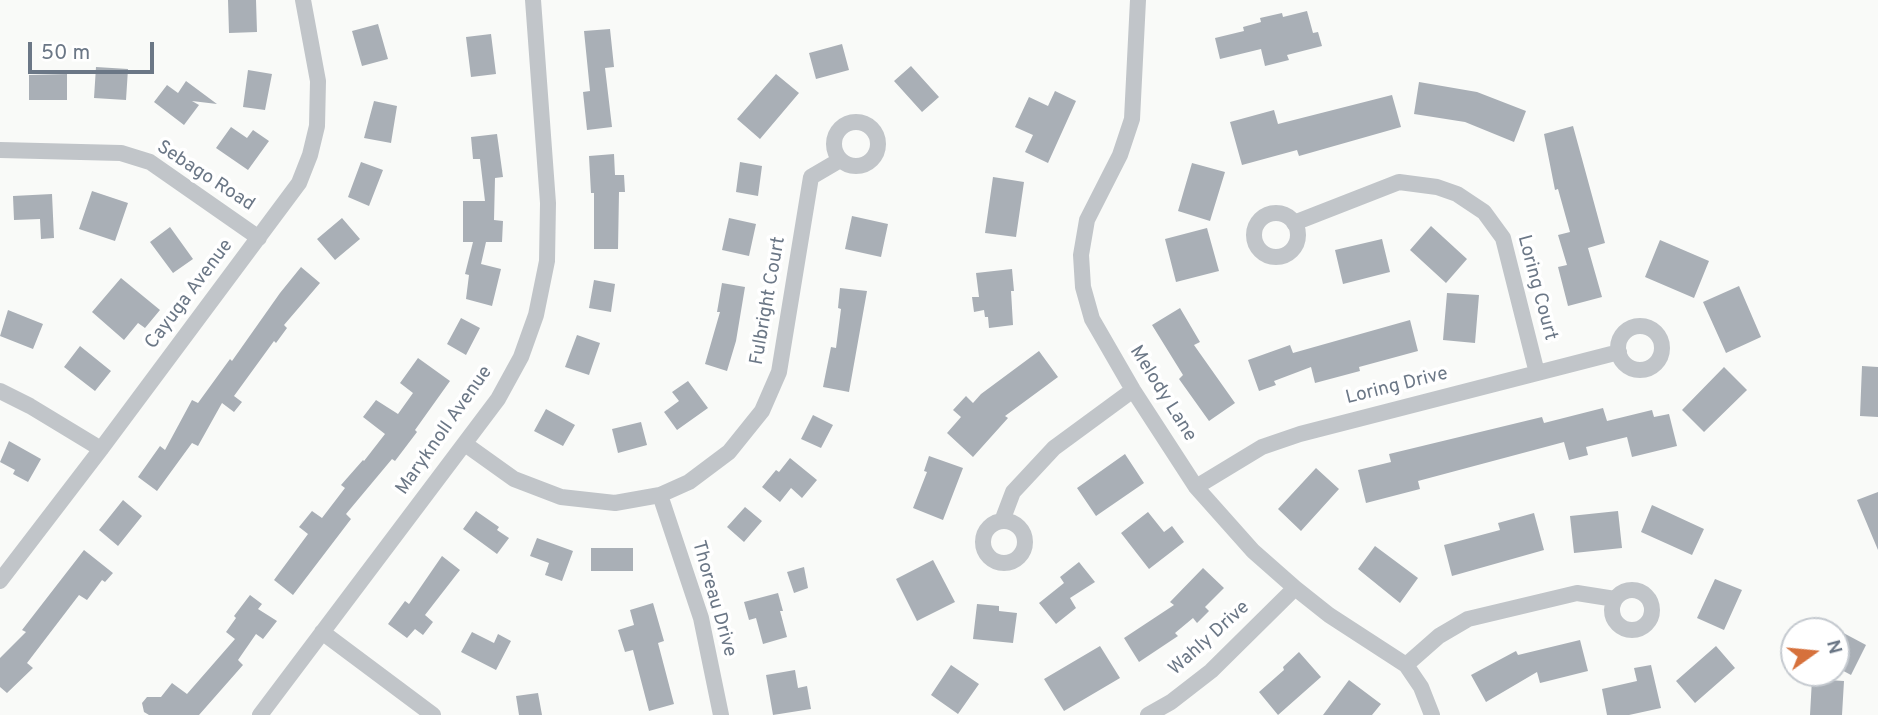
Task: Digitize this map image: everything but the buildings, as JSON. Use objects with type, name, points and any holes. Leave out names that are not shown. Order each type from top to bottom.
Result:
[{"type":"street","name":"Cayuga Avenue","points":[[0,581],[299,183],[317,126],[318,81],[303,0]]},
{"type":"street","name":"Maryknoll Avenue","points":[[260,715],[498,399],[521,357],[536,315],[547,261],[548,203],[533,0]]},
{"type":"street","name":"Melody Lane","points":[[1138,0],[1132,119],[1120,155],[1087,220],[1081,255],[1083,287],[1091,319],[1196,487],[1253,551],[1295,588],[1329,615],[1406,665],[1421,687],[1432,715]]},
{"type":"street","name":"Sebago Road","points":[[0,150],[121,153],[150,162],[260,238]]},
{"type":"street","name":"Fulbright Court","points":[[465,444],[514,479],[561,498],[615,503],[660,495],[689,482],[729,452],[762,411],[779,372],[811,177],[841,160]]},
{"type":"street","name":"Loring Court","points":[[1294,223],[1399,181],[1437,187],[1457,194],[1484,212],[1503,238],[1537,373]]},
{"type":"street","name":"Loring Drive","points":[[1196,487],[1262,447],[1300,434],[1619,352]]},
{"type":"street","points":[[1002,521],[1013,492],[1054,448],[1133,390]]},
{"type":"street","points":[[0,391],[30,405],[101,449]]},
{"type":"street","name":"Thoreau Drive","points":[[660,495],[701,618],[721,715]]},
{"type":"street","name":"Wahly Drive","points":[[1148,715],[1171,702],[1211,671],[1295,588]]},
{"type":"street","points":[[1406,665],[1439,636],[1468,619],[1577,593],[1615,599]]},
{"type":"street","points":[[323,632],[433,715]]}]
